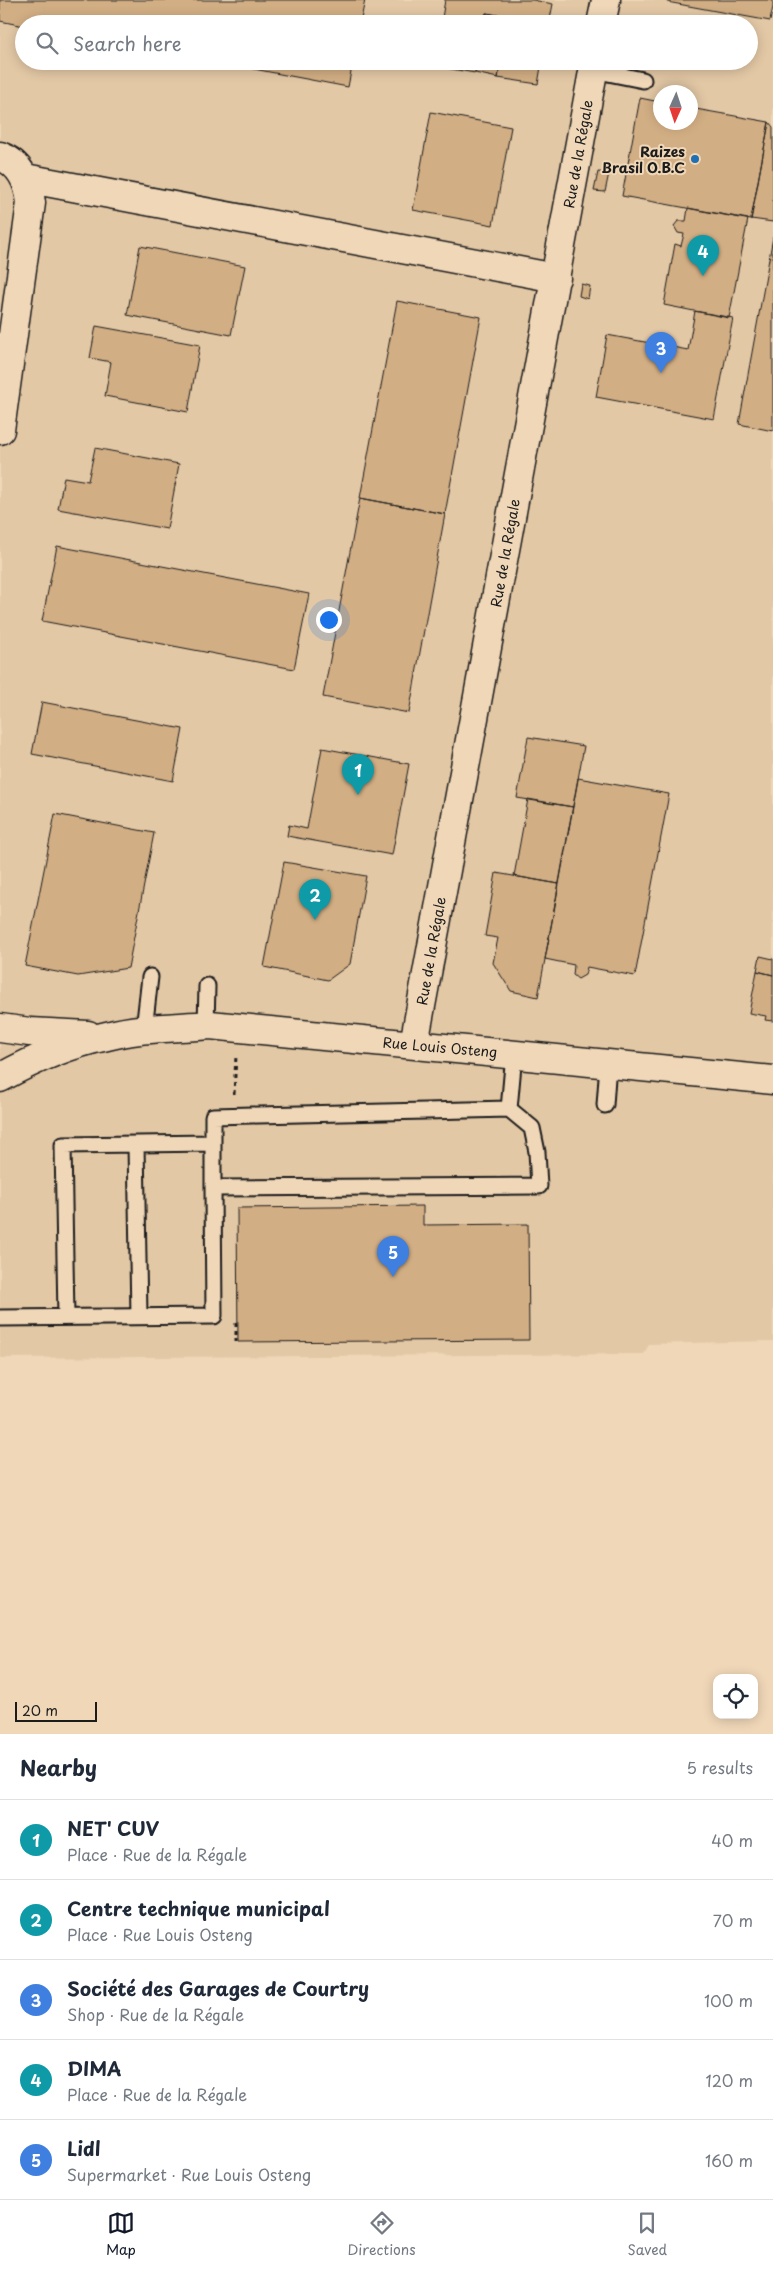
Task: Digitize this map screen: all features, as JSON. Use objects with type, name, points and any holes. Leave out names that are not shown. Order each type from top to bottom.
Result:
[{"type":"street","points":[[604,15],[606,0]]},
{"type":"street","name":"Rue de la Régale","points":[[414,1044],[593,70]]},
{"type":"street","points":[[0,156],[17,168],[25,178],[30,191],[31,217],[0,430]]},
{"type":"street","points":[[25,178],[556,278]]},
{"type":"street","name":"Rue Louis Osteng","points":[[0,1028],[30,1032],[107,1035],[206,1025],[773,1080]]},
{"type":"street","name":"Rue Louis Osteng","points":[[0,1078],[34,1059],[107,1035]]},
{"type":"lane","points":[[610,70],[643,80]]},
{"type":"lane","points":[[144,1030],[150,977]]},
{"type":"lane","points":[[206,1025],[207,986]]},
{"type":"lane","points":[[509,1109],[514,1054]]},
{"type":"lane","points":[[605,1105],[608,1064]]},
{"type":"lane","points":[[0,1318],[214,1316],[212,1143],[213,1116],[509,1109],[532,1128],[537,1152],[539,1186],[213,1188]]},
{"type":"lane","points":[[66,1317],[63,1146],[212,1143]]},
{"type":"lane","points":[[136,1145],[139,1316]]},
{"type":"path","points":[[234,1097],[236,1052]]},
{"type":"shaded area","points":[[0,0],[773,0],[773,1341],[649,1344],[644,1354],[0,1358]]},
{"type":"building","points":[[0,0],[365,0],[362,15],[15,15],[15,24],[0,21]]},
{"type":"building","points":[[445,0],[533,0],[553,4],[551,15],[498,15],[486,13],[486,15],[442,15]]},
{"type":"building","points":[[667,0],[773,0],[773,7],[770,21],[758,19],[758,15],[737,15],[667,2]]},
{"type":"building","points":[[259,70],[351,70],[348,87]]},
{"type":"building","points":[[457,70],[476,70],[475,73]]},
{"type":"building","points":[[476,70],[499,70],[498,78],[475,73]]},
{"type":"building","points":[[499,70],[540,70],[538,84],[498,78]]},
{"type":"building","name":"Raizes Brasil O.B.C","points":[[640,98],[653,101],[653,130],[698,130],[698,109],[769,122],[751,220],[622,196]]},
{"type":"building","points":[[431,112],[511,127],[493,225],[413,210]]},
{"type":"building","points":[[769,122],[773,127],[773,222],[751,219]]},
{"type":"building","points":[[598,172],[609,173],[605,192],[594,191]]},
{"type":"building","points":[[688,208],[748,219],[729,318],[664,305],[675,244],[681,246],[684,234],[678,233],[674,226],[678,221],[686,221]]},
{"type":"building","points":[[773,237],[773,431],[739,424]]},
{"type":"building","points":[[140,246],[245,266],[231,335],[127,315]]},
{"type":"building","points":[[581,284],[590,286],[588,299],[579,296]]},
{"type":"building","points":[[397,301],[481,317],[445,514],[360,498]]},
{"type":"building","points":[[695,311],[733,318],[714,419],[596,397],[607,335],[688,350]]},
{"type":"building","points":[[96,326],[200,345],[188,412],[105,396],[111,362],[90,358]]},
{"type":"building","points":[[95,448],[179,464],[167,529],[58,509],[64,477],[88,481]]},
{"type":"building","points":[[360,498],[445,514],[409,713],[323,697]]},
{"type":"building","points":[[57,546],[309,594],[294,669],[42,621]]},
{"type":"building","points":[[42,702],[183,729],[173,781],[32,754]]},
{"type":"building","points":[[528,737],[584,746],[573,807],[517,798]]},
{"type":"building","points":[[322,748],[409,764],[392,855],[287,836],[289,825],[307,829]]},
{"type":"building","points":[[578,778],[669,794],[635,976],[587,967],[585,975],[578,979],[573,975],[574,965],[545,959]]},
{"type":"building","points":[[528,799],[573,807],[559,884],[514,876]]},
{"type":"building","points":[[55,814],[154,833],[128,968],[78,976],[25,966]]},
{"type":"building","points":[[284,862],[366,876],[350,964],[328,980],[264,967]]},
{"type":"building","points":[[496,873],[559,884],[538,997],[511,991],[493,963],[498,938],[485,936]]},
{"type":"building","points":[[760,956],[773,959],[773,975],[757,971]]},
{"type":"building","points":[[757,971],[773,975],[773,1021],[765,1020],[766,1016],[749,1013]]},
{"type":"building","points":[[423,1206],[423,1225],[528,1224],[529,1340],[238,1342],[237,1208]]},
{"type":"place","name":"Raizes Brasil O.B.C","points":[[695,159]]},
{"type":"place","name":"DIMA","points":[[703,276]]},
{"type":"place","name":"Société des Garages de Courtry","points":[[661,373]]},
{"type":"place","name":"NET' CUV","points":[[358,795]]},
{"type":"place","name":"Centre technique municipal","points":[[315,920]]},
{"type":"place","name":"Lidl","points":[[393,1277]]}]
